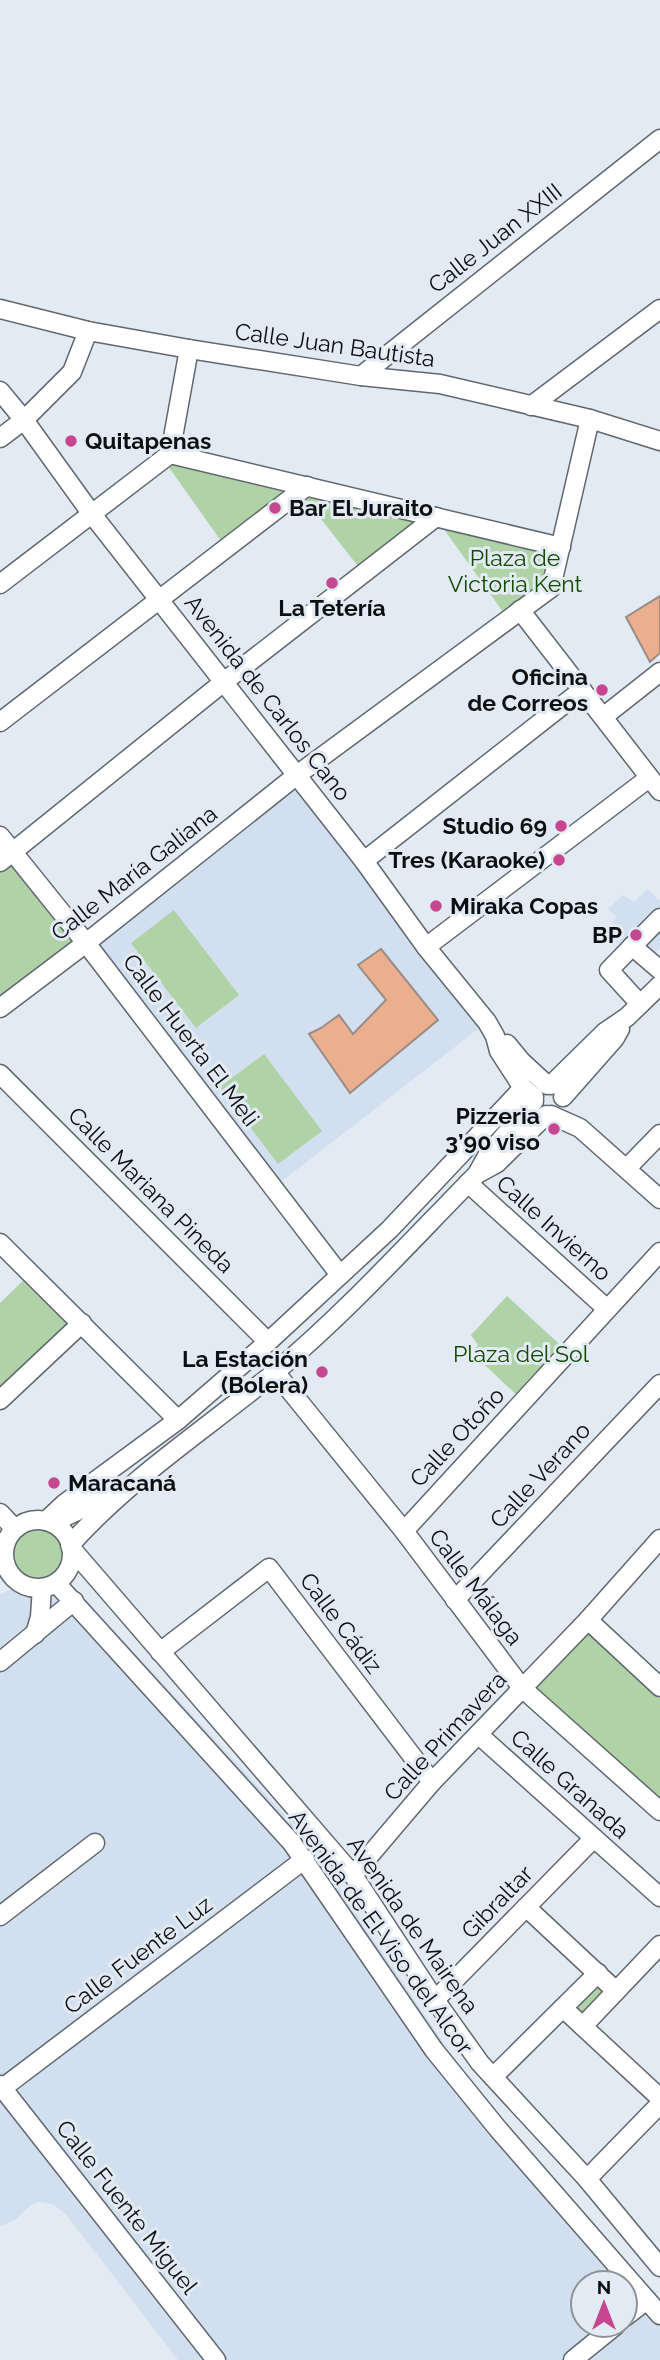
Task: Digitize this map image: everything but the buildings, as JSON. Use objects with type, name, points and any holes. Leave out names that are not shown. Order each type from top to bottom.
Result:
[{"type":"street","name":"Calle Juan XXIII","points":[[361,376],[660,139]]},
{"type":"street","name":"Calle Juan Bautista","points":[[0,309],[88,331],[189,349],[361,376],[440,384],[590,419],[660,441]]},
{"type":"street","points":[[531,406],[660,309]]},
{"type":"street","points":[[0,438],[23,420],[72,372],[88,331]]},
{"type":"street","points":[[0,584],[170,454],[189,349]]},
{"type":"street","name":"Avenida de Carlos Cano","points":[[0,391],[91,513],[225,681],[364,861],[426,947],[487,1022],[499,1051],[546,1098]]},
{"type":"street","name":"Calle María Galiana","points":[[0,1008],[297,775],[551,588],[590,419]]},
{"type":"street","points":[[170,454],[561,547]]},
{"type":"street","points":[[0,722],[307,486]]},
{"type":"street","points":[[6,857],[225,681],[436,517]]},
{"type":"street","points":[[426,947],[654,785],[520,610]]},
{"type":"street","points":[[603,717],[660,672]]},
{"type":"street","points":[[364,861],[582,690]]},
{"type":"street","name":"Calle Huerta El Meli","points":[[0,836],[6,857],[86,943],[340,1275]]},
{"type":"street","points":[[640,1004],[609,970],[660,918]]},
{"type":"street","points":[[632,946],[660,970]]},
{"type":"street","points":[[71,1546],[91,1522],[137,1482],[275,1372],[358,1298],[472,1179],[487,1156],[546,1098],[605,1032],[627,1017],[660,985]]},
{"type":"street","name":"Calle Mariana Pineda","points":[[0,1074],[268,1342]]},
{"type":"street","points":[[49,1522],[64,1504],[178,1420],[268,1342],[390,1229],[546,1098]]},
{"type":"street","points":[[546,1098],[660,1199]]},
{"type":"street","points":[[627,1168],[660,1134]]},
{"type":"street","name":"Calle Invierno","points":[[472,1179],[607,1309]]},
{"type":"street","points":[[0,1243],[178,1420]]},
{"type":"street","name":"Calle Otoño","points":[[404,1531],[660,1252]]},
{"type":"street","points":[[0,1400],[82,1323]]},
{"type":"street","name":"Calle Málaga","points":[[275,1372],[404,1531],[522,1688],[660,1811]]},
{"type":"street","name":"Calle Verano","points":[[455,1601],[660,1384]]},
{"type":"street","points":[[42,1586],[19,1582],[6,1567],[2,1551],[15,1529],[30,1521],[49,1522],[137,1482]]},
{"type":"street","points":[[0,1513],[15,1529]]},
{"type":"street","points":[[0,1589],[42,1586],[69,1568],[71,1546],[64,1532],[49,1522]]},
{"type":"street","name":"Calle Primavera","points":[[353,1875],[432,1782],[658,1545]]},
{"type":"street","name":"Avenida de Mairena","points":[[71,1546],[353,1875],[480,2063],[659,2262]]},
{"type":"street","name":"Calle Cádiz","points":[[160,1652],[269,1568],[432,1782]]},
{"type":"street","points":[[35,1634],[40,1617],[42,1586]]},
{"type":"street","name":"Avenida de El Viso del Alcor","points":[[42,1586],[74,1601],[305,1859],[434,2050],[498,2129],[660,2315]]},
{"type":"street","points":[[0,1662],[74,1601]]},
{"type":"street","points":[[588,1620],[660,1688]]},
{"type":"street","name":"Calle Granada","points":[[479,1735],[660,1897]]},
{"type":"street","name":"Gibraltar","points":[[435,2000],[594,1838]]},
{"type":"street","points":[[0,1916],[95,1843]]},
{"type":"street","name":"Calle Fuente Luz","points":[[1,2088],[305,1859]]},
{"type":"street","points":[[526,1907],[616,1991]]},
{"type":"street","points":[[583,2026],[660,1945]]},
{"type":"street","points":[[493,2077],[598,1973]]},
{"type":"street","points":[[563,2008],[660,2098]]},
{"type":"street","name":"Calle Fuente Miguel","points":[[1,2088],[216,2360]]},
{"type":"street","points":[[587,2179],[660,2104]]},
{"type":"street","points":[[639,2306],[647,2300]]},
{"type":"street","points":[[573,2360],[599,2339]]},
{"type":"shaded area","points":[[297,775],[487,1022],[273,1188],[86,943]]},
{"type":"shaded area","name":"BP","points":[[648,889],[660,901],[660,947],[644,966],[616,942],[609,927],[617,917],[608,909],[623,895],[634,902]]},
{"type":"shaded area","points":[[55,1571],[70,1583],[305,1837],[455,2060],[633,2269],[569,2269],[569,2339],[639,2339],[639,2276],[660,2300],[660,2360],[178,2360],[65,2213],[52,2204],[40,2202],[32,2204],[15,2220],[0,2226],[0,1594]]},
{"type":"green space","name":"Plaza de Victoria Kent","points":[[170,454],[561,547],[551,588],[508,619],[436,518],[364,574],[300,492],[226,548],[163,459]]},
{"type":"green space","points":[[13,852],[86,943],[0,1008],[0,862]]},
{"type":"green space","points":[[174,910],[239,995],[196,1028],[131,943]]},
{"type":"green space","points":[[264,1054],[322,1131],[278,1164],[220,1087]]},
{"type":"green space","points":[[31,1273],[82,1323],[0,1404],[0,1303]]},
{"type":"green space","name":"Plaza del Sol","points":[[507,1296],[568,1352],[523,1401],[471,1352],[478,1345],[471,1335]]},
{"type":"green space","points":[[33,1526],[43,1526],[58,1534],[64,1543],[64,1565],[58,1574],[43,1582],[33,1582],[15,1570],[10,1559],[10,1549],[22,1531]]},
{"type":"green space","points":[[588,1620],[660,1687],[660,1811],[522,1688]]},
{"type":"green space","points":[[598,1973],[616,1991],[583,2026],[563,2008]]},
{"type":"place","name":"Quitapenas","points":[[71,441]]},
{"type":"place","name":"Bar El Juraito","points":[[275,508]]},
{"type":"place","name":"La Tetería","points":[[332,583]]},
{"type":"place","name":"Oficina de Correos","points":[[602,690]]},
{"type":"place","name":"Studio 69","points":[[561,826]]},
{"type":"place","name":"Tres (Karaoke)","points":[[559,860]]},
{"type":"place","name":"Miraka Copas","points":[[436,906]]},
{"type":"place","name":"BP","points":[[636,935]]},
{"type":"place","name":"Pizzeria 3’90 viso","points":[[554,1129]]},
{"type":"place","name":"La Estación (Bolera)","points":[[322,1372]]},
{"type":"place","name":"Maracaná","points":[[54,1483]]}]
